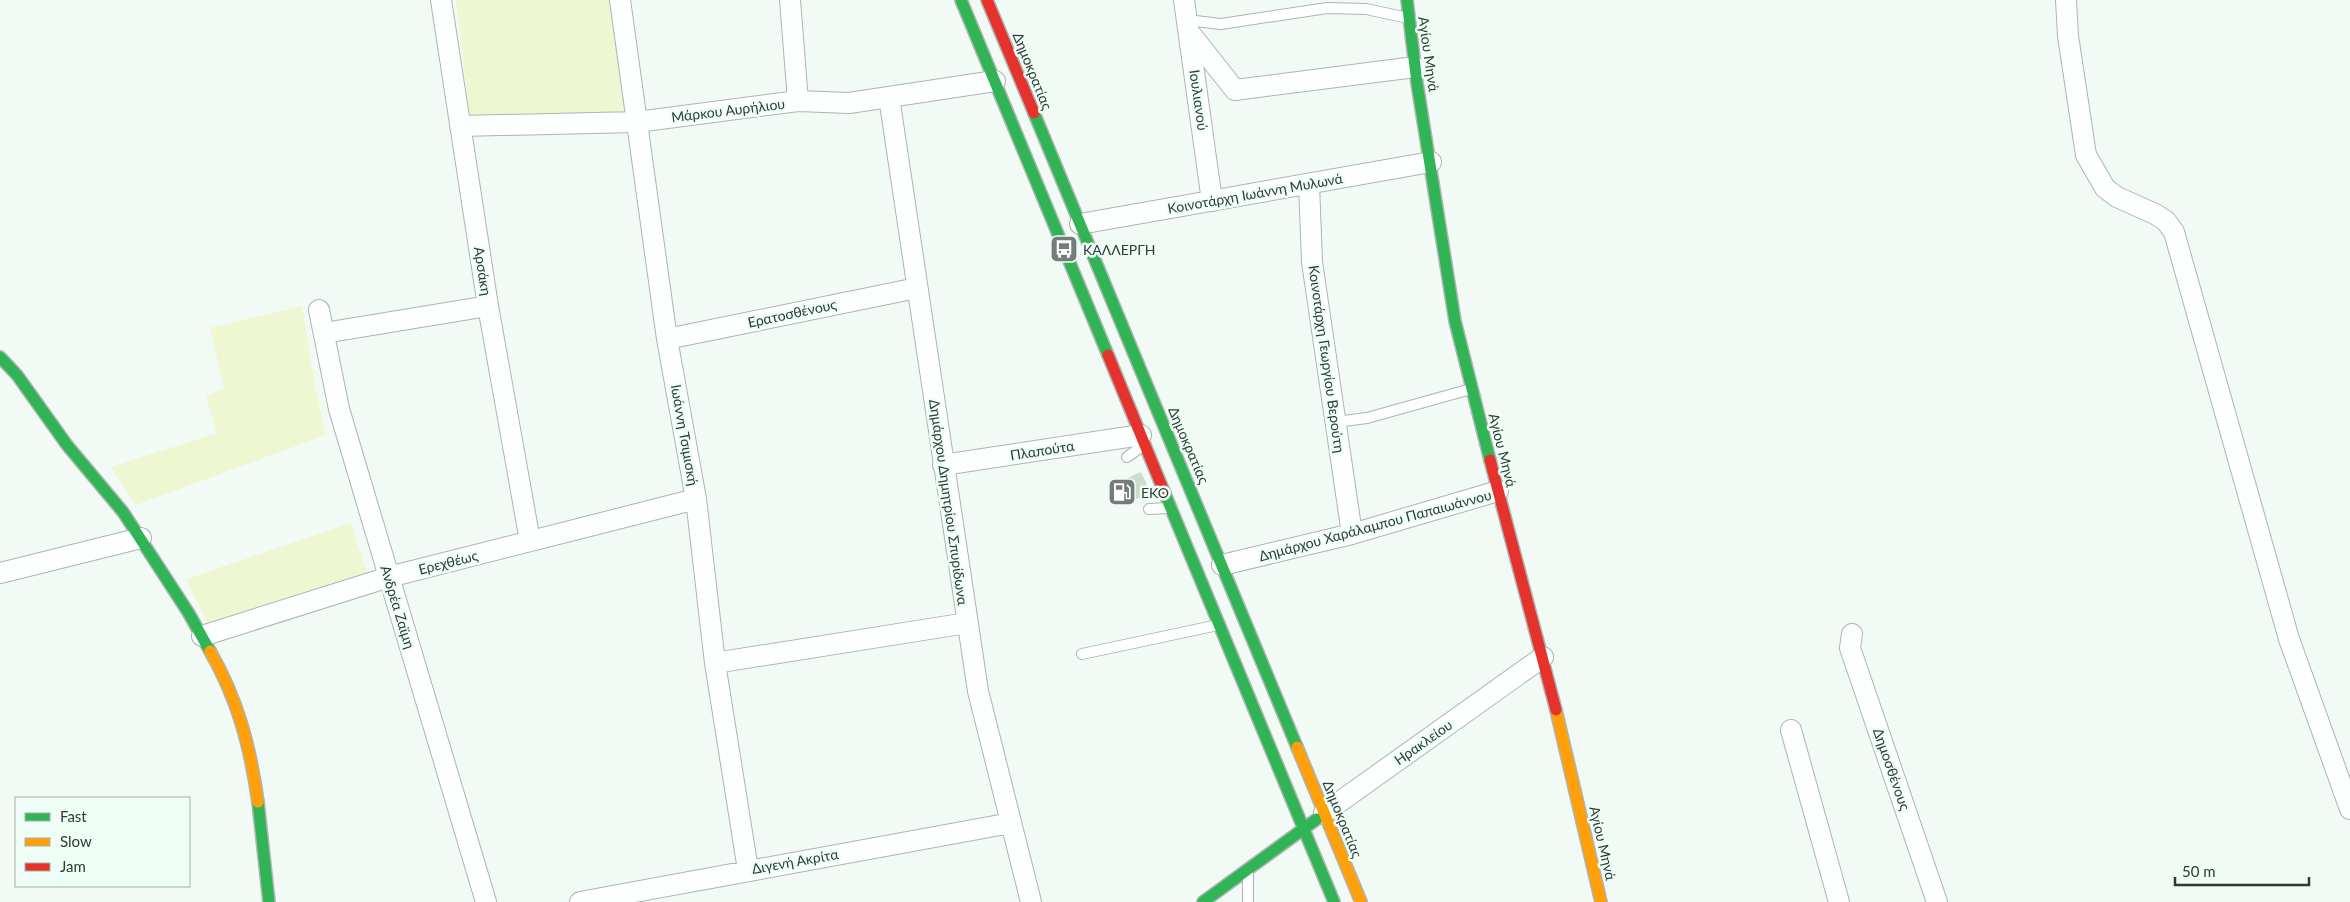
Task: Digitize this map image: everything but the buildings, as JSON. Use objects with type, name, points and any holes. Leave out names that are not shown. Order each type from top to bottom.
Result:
[{"type":"main road","points":[[961,0],[1334,902]]},
{"type":"main road","name":"Δημοκρατίας","points":[[987,0],[1361,902]]},
{"type":"main road","name":"Αγίου Μηνά","points":[[1407,0],[1415,67],[1448,282],[1498,491],[1543,657],[1601,902]]},
{"type":"main road","points":[[0,357],[17,375],[67,445],[123,512],[202,636],[227,681],[238,708],[249,749],[258,800],[269,902]]},
{"type":"main road","name":"Ηρακλείου","points":[[1203,902],[1248,867],[1324,813]]},
{"type":"street","name":"Αρσάκη","points":[[441,0],[488,306],[530,541]]},
{"type":"street","name":"Ιωάννη Τσιμισκή","points":[[620,0],[667,338],[696,500],[714,663],[748,870]]},
{"type":"street","points":[[790,0],[798,102]]},
{"type":"street","name":"Ιουλιανού","points":[[1184,0],[1212,201]]},
{"type":"street","points":[[2066,0],[2068,36],[2086,155],[2105,188],[2117,198],[2155,214],[2166,221],[2174,232],[2289,639],[2350,809]]},
{"type":"street","points":[[1188,26],[1235,90],[1415,67]]},
{"type":"street","name":"Μάρκου Αυρήλιου","points":[[460,126],[637,122],[798,102],[849,103],[995,81]]},
{"type":"street","name":"Δημάρχου Δημητρίου Σπυρίδωνα","points":[[889,97],[978,691],[1031,902]]},
{"type":"street","name":"Κοινοτάρχη Ιωάννη Μυλωνά","points":[[1080,224],[1431,162]]},
{"type":"street","name":"Κοινοτάρχη Γεωργίου Βερούτη","points":[[1309,184],[1312,262],[1352,534]]},
{"type":"street","name":"Ερατοσθένους","points":[[667,338],[917,288]]},
{"type":"street","points":[[324,333],[488,306]]},
{"type":"street","name":"Ανδρέα Ζαϊμη","points":[[319,310],[339,409],[486,902]]},
{"type":"street","name":"Πλαπούτα","points":[[943,465],[1143,440]]},
{"type":"street","name":"Δημάρχου Χαράλαμπου Παπαιωάννου","points":[[1222,565],[1352,534],[1498,491]]},
{"type":"street","name":"Ερεχθέως","points":[[202,636],[389,577],[696,500]]},
{"type":"street","points":[[0,573],[141,538]]},
{"type":"street","points":[[714,663],[967,623]]},
{"type":"street","name":"Δημοσθένους","points":[[1852,634],[1850,648],[1937,902]]},
{"type":"street","name":"Ηρακλείου","points":[[1324,813],[1543,657]]},
{"type":"street","points":[[1791,730],[1839,902]]},
{"type":"street","name":"Διγενή Ακρίτα","points":[[580,902],[1011,823]]},
{"type":"lane","points":[[1188,26],[1221,24],[1327,8],[1366,9],[1409,18]]},
{"type":"lane","points":[[1336,422],[1367,418],[1472,388]]},
{"type":"lane","points":[[1127,457],[1143,440]]},
{"type":"lane","points":[[1149,509],[1172,508]]},
{"type":"lane","points":[[1082,654],[1219,624]]},
{"type":"lane","points":[[1248,867],[1248,902]]},
{"type":"green space","points":[[456,0],[611,0],[627,115],[470,117]]},
{"type":"green space","points":[[302,306],[315,386],[326,435],[136,505],[111,467],[217,433],[206,396],[224,389],[210,328]]},
{"type":"green space","points":[[351,523],[368,575],[208,624],[186,579]]},
{"type":"traffic: fast","points":[[961,0],[1108,355]]},
{"type":"traffic: fast","points":[[1407,0],[1417,83],[1455,321],[1490,460]]},
{"type":"traffic: fast","points":[[1034,113],[1297,747]]},
{"type":"traffic: fast","points":[[0,357],[17,375],[67,445],[123,512],[188,612],[210,651]]},
{"type":"traffic: fast","points":[[1165,494],[1334,902]]},
{"type":"traffic: fast","points":[[258,802],[269,902]]},
{"type":"traffic: fast","points":[[1203,902],[1317,819]]},
{"type":"traffic: slow","points":[[210,651],[228,687],[242,724],[258,802]]},
{"type":"traffic: slow","points":[[1556,710],[1601,902]]},
{"type":"traffic: slow","points":[[1297,747],[1361,902]]},
{"type":"traffic: jam","points":[[987,0],[1034,113]]},
{"type":"traffic: jam","points":[[1108,355],[1165,494]]},
{"type":"traffic: jam","points":[[1490,460],[1556,710]]},
{"type":"place","name":"ΚΑΛΛΕΡΓΗ","points":[[1064,249]]},
{"type":"place","name":"EKO","points":[[1122,492]]}]
